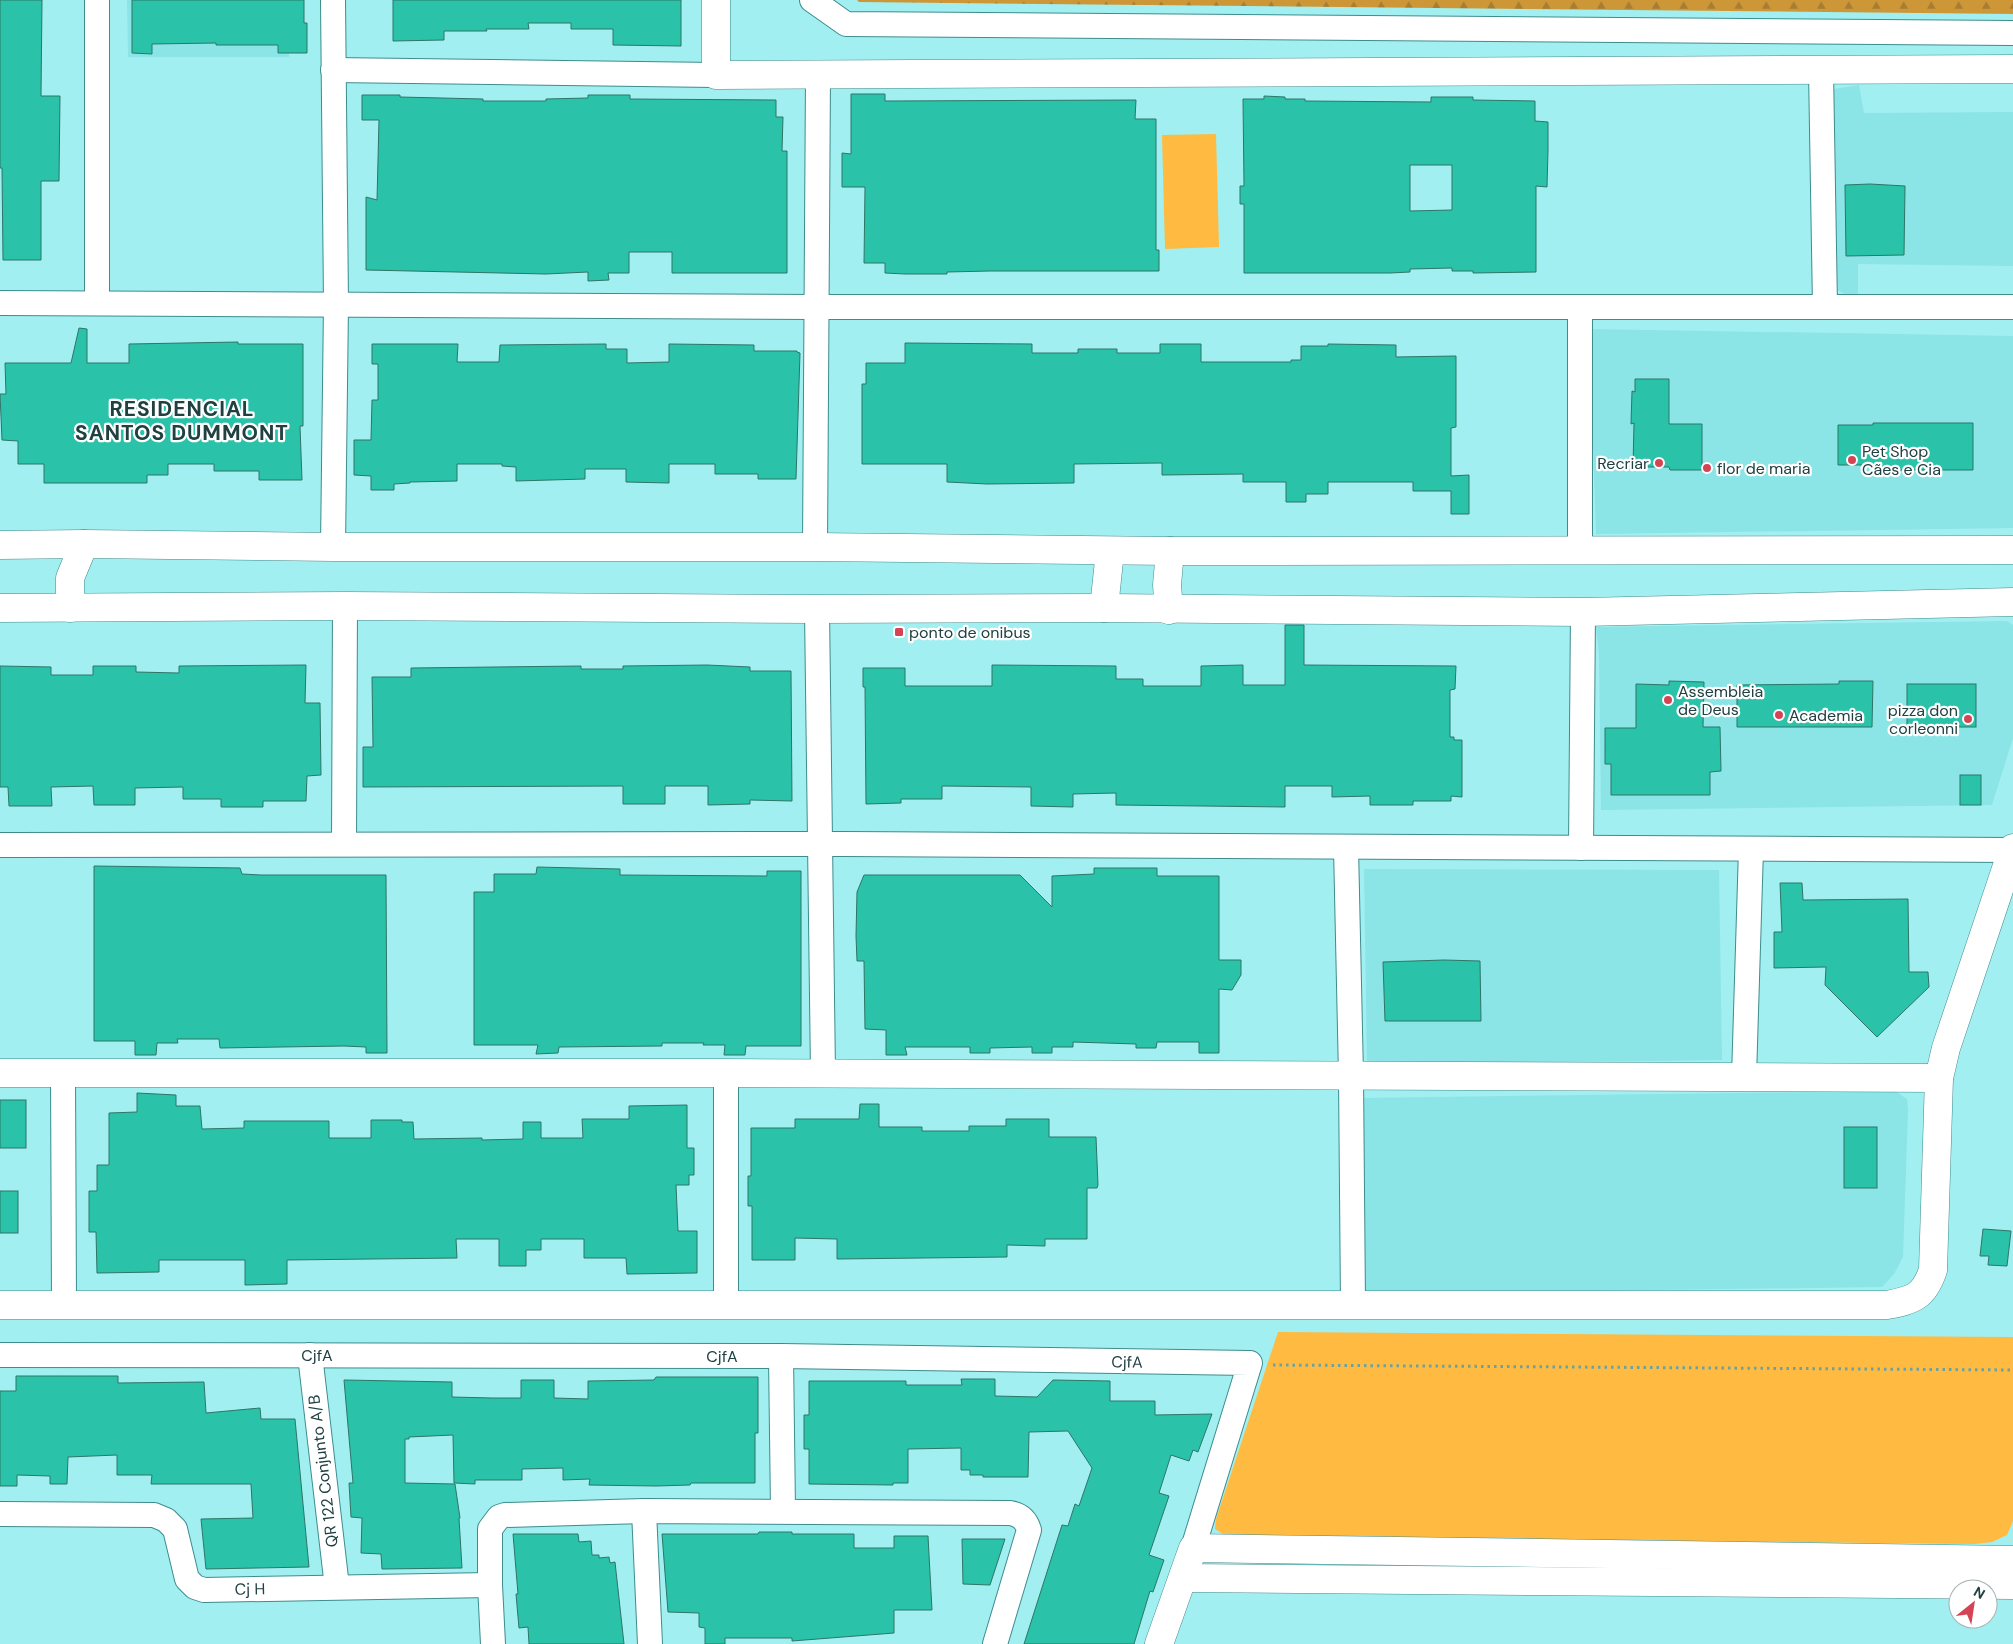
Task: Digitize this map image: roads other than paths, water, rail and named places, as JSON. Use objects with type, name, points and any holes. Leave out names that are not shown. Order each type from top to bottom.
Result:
[{"type":"street","points":[[97,0],[97,302]]},
{"type":"street","points":[[333,0],[336,304],[333,547]]},
{"type":"street","points":[[716,0],[716,75]]},
{"type":"street","points":[[812,0],[846,24],[2013,33]]},
{"type":"street","points":[[333,70],[818,75],[2013,69]]},
{"type":"street","points":[[1821,70],[1825,307]]},
{"type":"street","points":[[815,547],[818,75]]},
{"type":"street","points":[[0,303],[816,307],[2013,307]]},
{"type":"street","points":[[1580,308],[1580,550]]},
{"type":"street","points":[[70,608],[70,578],[84,544]]},
{"type":"street","points":[[0,545],[815,547],[1110,551],[2013,550]]},
{"type":"street","points":[[1104,608],[1110,551]]},
{"type":"street","points":[[1169,610],[1167,585],[1170,551]]},
{"type":"street","points":[[0,608],[345,606],[817,609],[1104,608],[1584,612],[2013,602]]},
{"type":"street","points":[[344,844],[345,606]]},
{"type":"street","points":[[817,609],[823,1074]]},
{"type":"street","points":[[1581,848],[1584,612]]},
{"type":"street","points":[[0,845],[855,844],[2013,849],[1958,1009],[1939,1078],[1933,1270],[1928,1285],[1921,1294],[1907,1301],[1887,1305],[0,1305]]},
{"type":"street","points":[[1346,847],[1353,1305]]},
{"type":"street","points":[[1744,1077],[1751,849]]},
{"type":"street","points":[[0,1073],[726,1073],[1939,1078]]},
{"type":"street","points":[[726,1073],[726,1305]]},
{"type":"street","points":[[63,1074],[64,1304]]},
{"type":"street","name":"CjfA","points":[[0,1355],[780,1356],[1250,1363],[1193,1548]]},
{"type":"street","name":"QR 122 Conjunto A/B","points":[[310,1355],[337,1587]]},
{"type":"street","points":[[780,1356],[783,1511]]},
{"type":"street","points":[[644,1511],[650,1644]]},
{"type":"street","points":[[494,1644],[490,1585],[490,1530],[499,1517],[505,1515],[644,1511],[783,1511],[1010,1513],[1018,1515],[1026,1522],[1029,1530],[994,1644]]},
{"type":"street","name":"Cj H","points":[[0,1514],[154,1515],[166,1520],[175,1530],[187,1579],[195,1588],[204,1590],[490,1585]]},
{"type":"street","points":[[1159,1644],[1193,1548],[2013,1560]]},
{"type":"street","points":[[1183,1578],[2013,1585]]},
{"type":"place","name":"Pet Shop Cães e Cia","points":[[1852,460]]},
{"type":"place","name":"Recriar","points":[[1659,463]]},
{"type":"place","name":"flor de maria","points":[[1707,468]]},
{"type":"place","name":"ponto de onibus","points":[[899,632]]},
{"type":"place","name":"Assembleia de Deus","points":[[1668,700]]},
{"type":"place","name":"Academia","points":[[1779,715]]},
{"type":"place","name":"pizza don corleonni","points":[[1968,719]]},
{"type":"district","name":"RESIDENCIAL SANTOS DUMMONT","points":[[182,421]]}]
